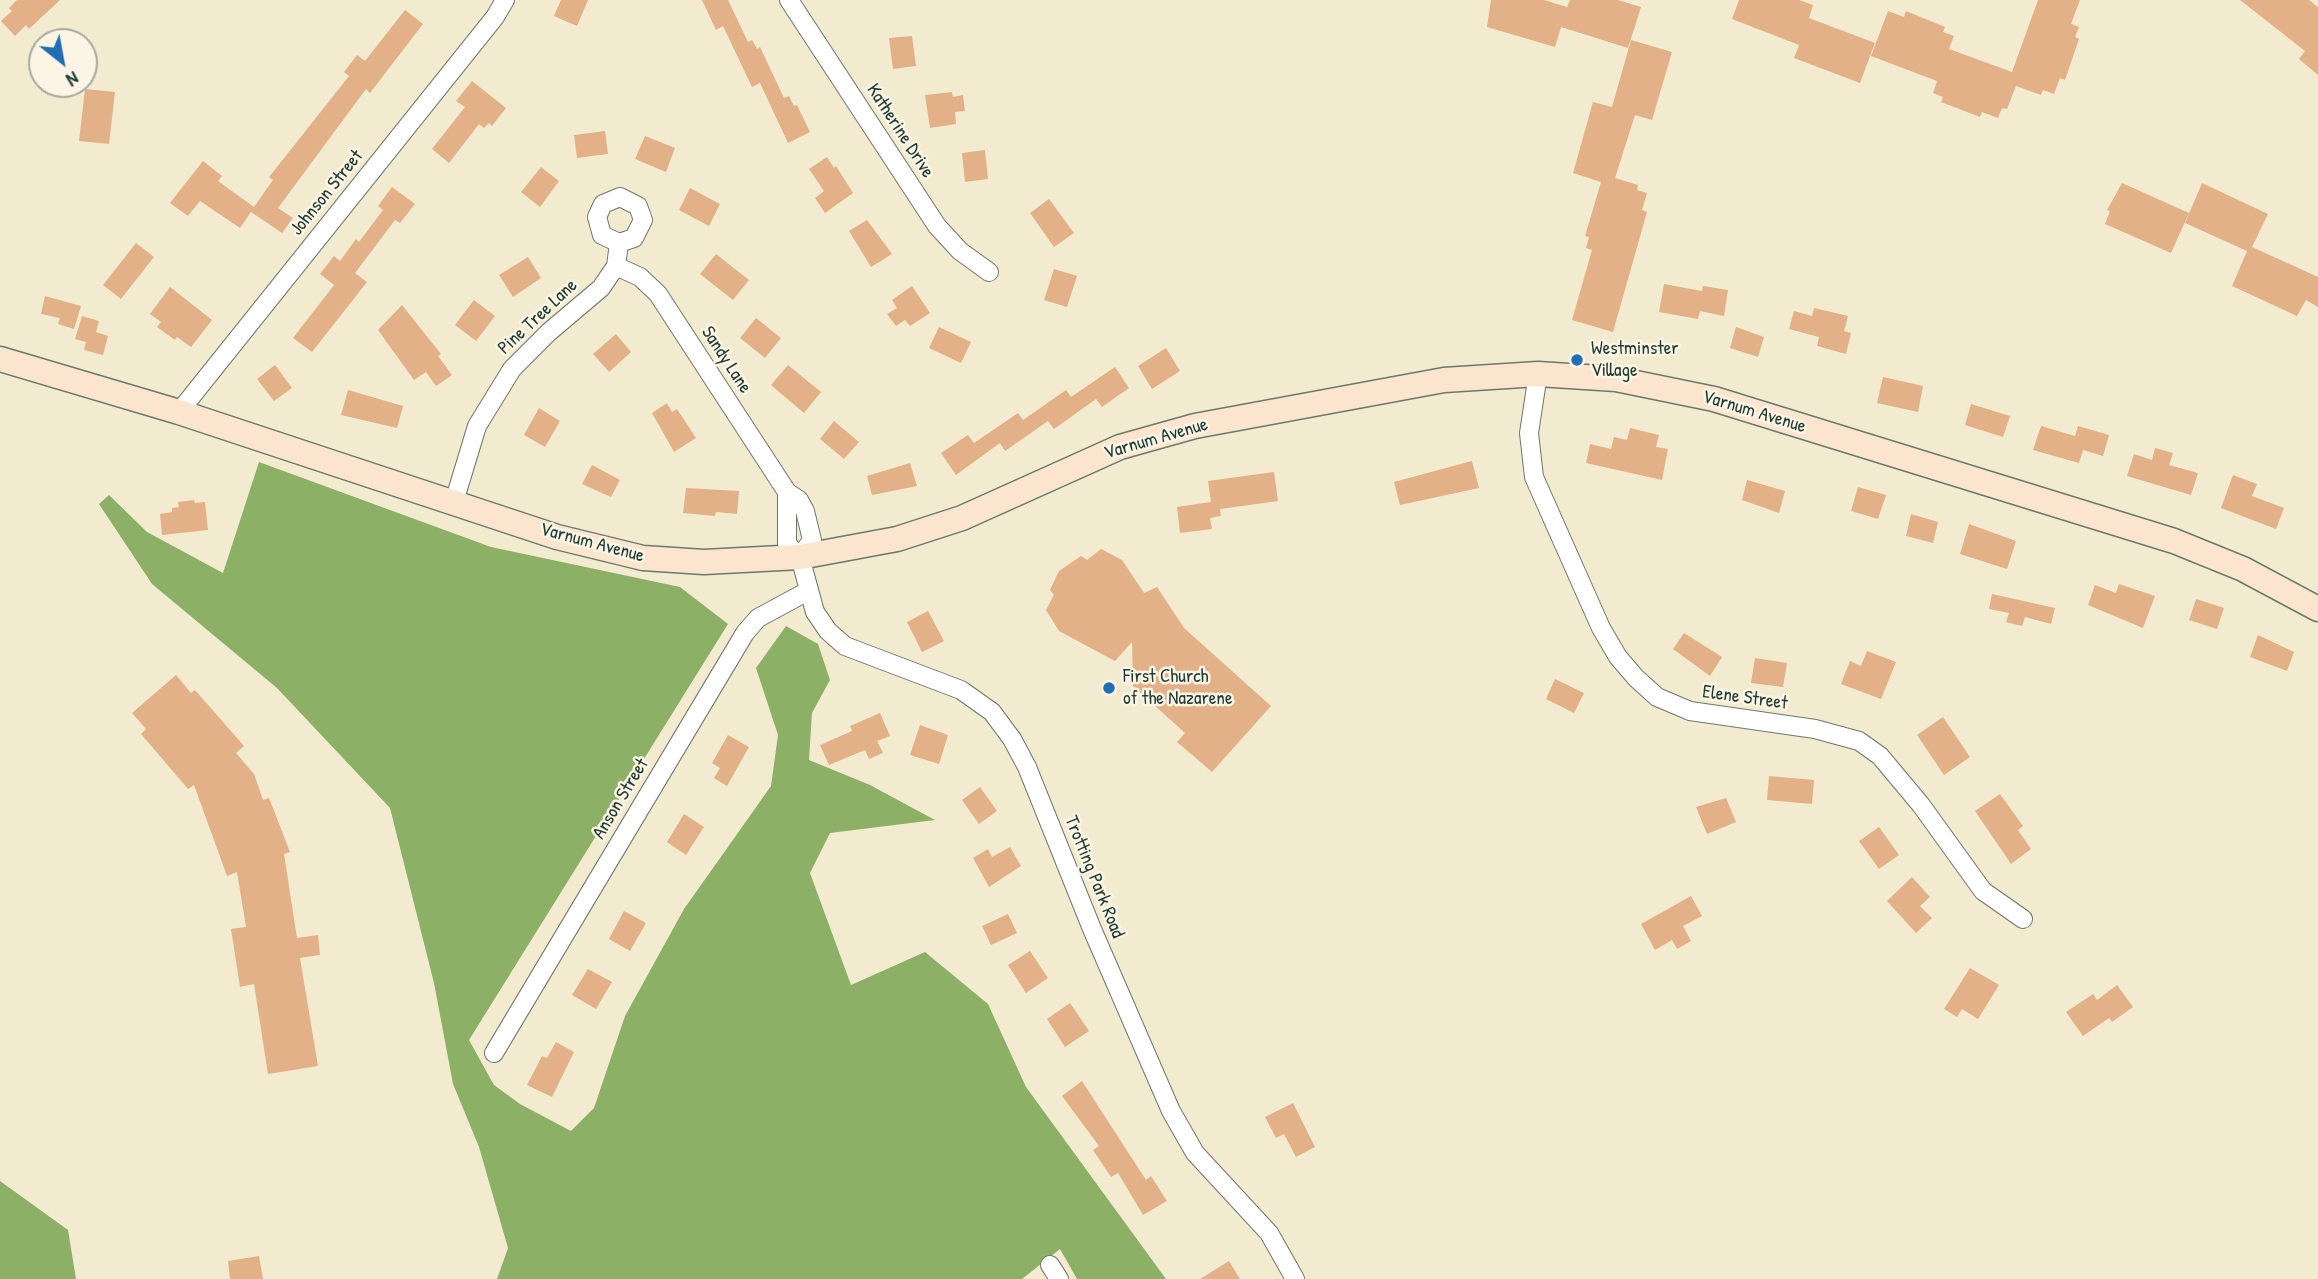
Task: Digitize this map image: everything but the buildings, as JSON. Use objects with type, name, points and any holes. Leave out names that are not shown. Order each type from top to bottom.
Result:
[{"type":"main road","name":"Varnum Avenue","points":[[0,359],[179,412],[557,537],[643,558],[704,562],[800,557],[872,546],[938,527],[1087,460],[1195,426],[1419,384],[1538,374],[1627,380],[1714,399],[2174,541],[2243,569],[2318,609]]},
{"type":"street","name":"Johnson Street","points":[[179,412],[495,17],[505,0]]},
{"type":"street","name":"Katherine Drive","points":[[789,0],[937,226],[960,251],[989,272]]},
{"type":"street","points":[[616,266],[619,243]]},
{"type":"street","name":"Sandy Lane","points":[[616,266],[640,277],[658,294],[787,492],[787,544],[800,557]]},
{"type":"street","name":"Pine Tree Lane","points":[[453,502],[477,426],[512,369],[549,332],[601,288],[616,266]]},
{"type":"street","name":"Elene Street","points":[[1538,374],[1529,433],[1534,477],[1601,628],[1618,657],[1636,678],[1657,697],[1690,711],[1815,729],[1859,741],[1880,756],[1921,805],[1983,891],[2022,919]]},
{"type":"street","name":"Trotting Park Road","points":[[800,557],[815,611],[828,631],[845,646],[961,690],[992,712],[1012,739],[1027,767],[1092,929],[1171,1111],[1195,1153],[1269,1233],[1295,1279]]},
{"type":"street","name":"Anson Street","points":[[494,1053],[745,633],[766,613],[808,591]]},
{"type":"green space","points":[[259,462],[491,547],[680,587],[728,624],[469,1040],[494,1085],[520,1104],[571,1131],[594,1108],[625,1016],[684,909],[771,786],[778,735],[756,668],[786,626],[818,644],[830,680],[812,713],[809,760],[870,785],[935,820],[830,833],[810,873],[851,985],[925,952],[988,1004],[1026,1087],[1166,1279],[1077,1279],[1060,1249],[1022,1279],[497,1279],[508,1248],[479,1147],[453,1084],[434,983],[390,808],[277,688],[152,584],[99,504],[109,495],[147,532],[223,573]]},
{"type":"green space","points":[[0,1181],[68,1230],[76,1279],[0,1279]]},
{"type":"place","name":"Westminster Village","points":[[1577,360]]},
{"type":"place","name":"First Church of the Nazarene","points":[[1109,688]]}]
